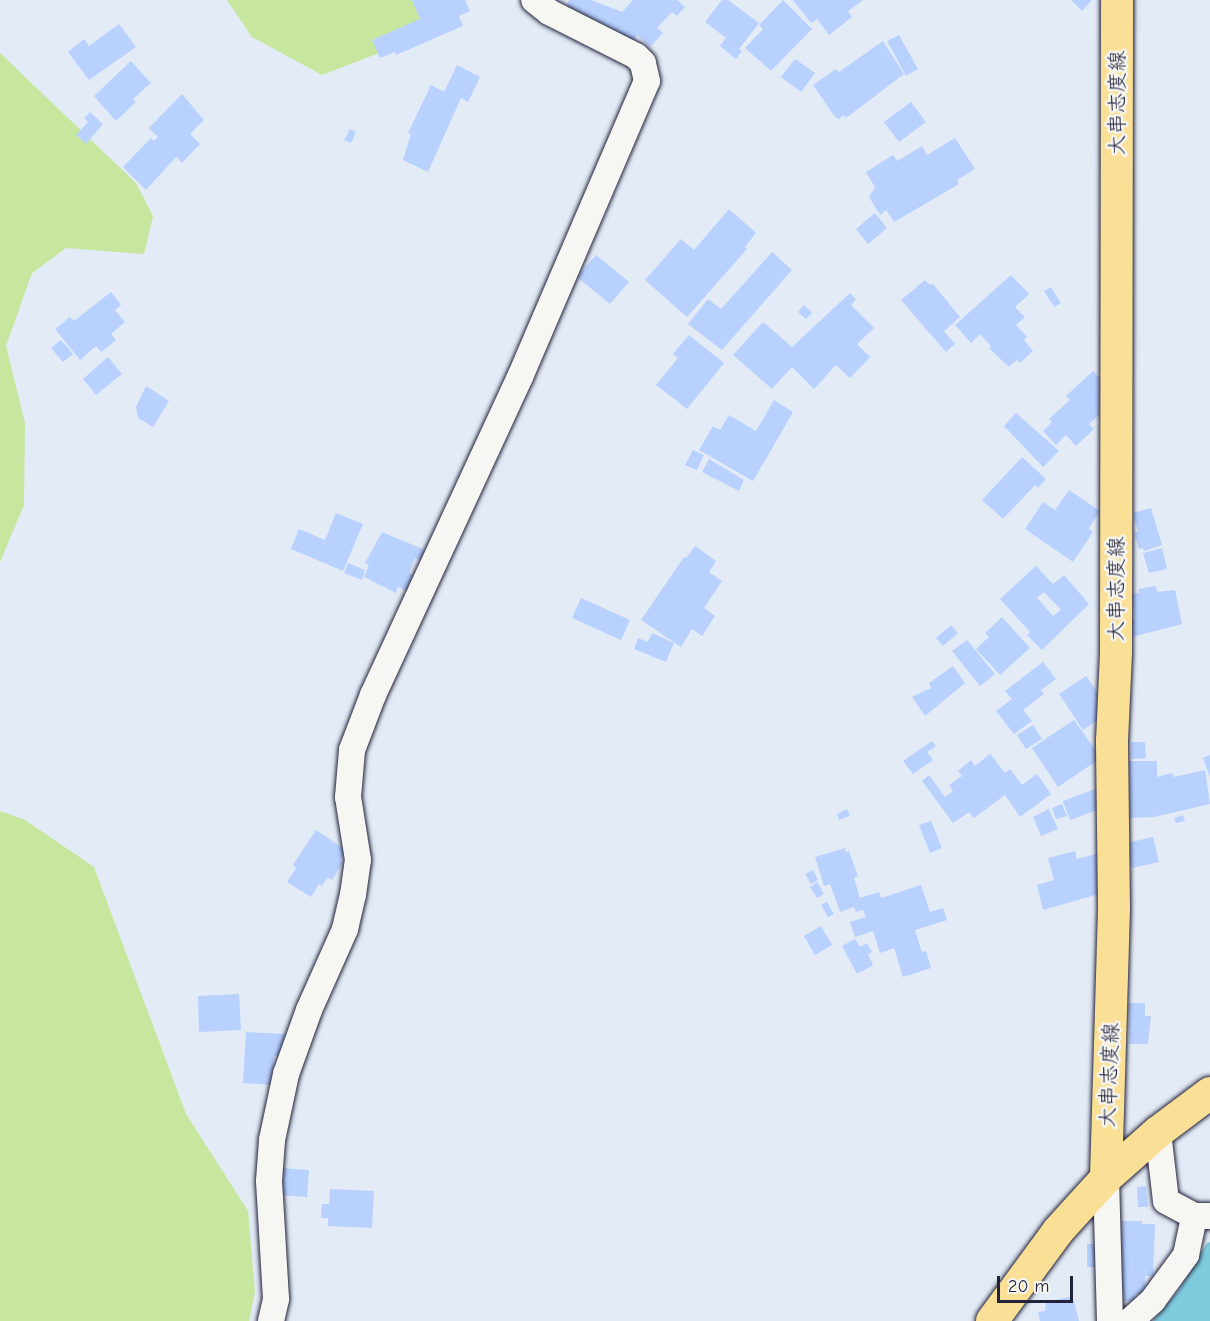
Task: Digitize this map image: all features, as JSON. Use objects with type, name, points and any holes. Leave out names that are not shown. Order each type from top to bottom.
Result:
[{"type":"main road","name":"大串志度線","points":[[1106,1178],[1114,908],[1112,741],[1116,652],[1118,0]]},
{"type":"main road","name":"大串志度線","points":[[992,1321],[1058,1231],[1106,1178],[1158,1132],[1210,1093]]},
{"type":"street","points":[[271,1321],[276,1299],[269,1181],[272,1140],[286,1074],[309,1010],[345,929],[353,895],[358,860],[348,797],[352,750],[373,695],[520,377],[647,81],[643,63],[636,56],[549,12],[534,0]]},
{"type":"street","points":[[1130,1321],[1153,1300],[1186,1255],[1202,1216],[1166,1201],[1158,1132]]},
{"type":"street","points":[[1106,1178],[1110,1321]]},
{"type":"green space","points":[[227,0],[465,0],[392,48],[322,75],[252,37]]},
{"type":"green space","points":[[0,53],[136,183],[153,216],[144,254],[66,248],[32,273],[6,346],[25,423],[24,505],[0,562]]},
{"type":"green space","points":[[0,811],[25,820],[94,867],[186,1114],[248,1211],[255,1292],[249,1321],[0,1321]]},
{"type":"water","points":[[1210,1242],[1210,1321],[1153,1321],[1179,1290],[1207,1243]]},
{"type":"building","points":[[412,0],[465,0],[470,11],[459,16],[463,26],[396,55],[395,52],[380,58],[372,40],[420,19]]},
{"type":"building","points":[[569,0],[591,0],[622,12],[633,0],[677,0],[685,7],[677,16],[672,12],[657,28],[663,33],[650,47],[637,35],[633,43],[578,24],[567,6]]},
{"type":"building","points":[[722,0],[728,0],[759,23],[739,49],[742,51],[736,59],[720,46],[726,38],[705,22]]},
{"type":"building","points":[[783,0],[812,29],[771,71],[745,48],[763,29],[759,25]]},
{"type":"building","points":[[793,0],[863,0],[848,11],[852,17],[829,35],[817,19],[811,23]]},
{"type":"building","points":[[1071,0],[1092,0],[1082,11]]},
{"type":"building","points":[[119,24],[136,47],[89,80],[68,52],[84,39],[89,46]]},
{"type":"building","points":[[899,35],[918,69],[906,76],[887,41]]},
{"type":"building","points":[[883,41],[904,74],[846,118],[844,115],[839,119],[835,117],[813,85],[836,69],[839,72]]},
{"type":"building","points":[[795,59],[815,73],[801,92],[781,77]]},
{"type":"building","points":[[131,61],[151,83],[133,99],[136,102],[116,121],[94,96]]},
{"type":"building","points":[[457,65],[480,77],[468,102],[461,98],[428,172],[403,160],[411,134],[408,133],[431,85],[444,92]]},
{"type":"building","points":[[182,94],[204,120],[190,134],[200,144],[182,163],[176,157],[146,190],[123,167],[151,138],[154,141],[158,137],[149,128]]},
{"type":"building","points":[[911,102],[926,122],[899,142],[884,122]]},
{"type":"building","points":[[90,112],[103,124],[86,144],[76,135],[88,122],[84,118]]},
{"type":"building","points":[[350,129],[356,132],[351,143],[344,140]]},
{"type":"building","points":[[955,138],[975,169],[957,180],[959,184],[894,222],[886,210],[880,215],[869,197],[875,187],[866,172],[893,155],[897,161],[922,146],[927,155]]},
{"type":"building","points":[[729,209],[756,233],[745,247],[747,249],[687,317],[645,280],[681,239],[694,250]]},
{"type":"building","points":[[875,213],[887,228],[868,244],[856,229]]},
{"type":"building","points":[[772,252],[792,270],[722,350],[688,324],[708,299],[721,309]]},
{"type":"building","points":[[596,255],[629,282],[610,304],[577,277]]},
{"type":"building","points":[[1011,275],[1029,294],[1015,307],[1025,317],[1016,325],[1027,337],[1024,340],[1033,351],[1020,363],[1017,360],[1009,367],[989,348],[991,346],[980,334],[971,343],[955,325]]},
{"type":"building","points":[[925,280],[930,285],[933,284],[960,317],[944,331],[955,344],[946,352],[901,300]]},
{"type":"building","points":[[1051,287],[1061,303],[1054,307],[1044,291]]},
{"type":"building","points":[[111,292],[121,305],[115,310],[125,322],[111,334],[116,340],[101,352],[96,346],[80,360],[55,329],[70,317],[74,321]]},
{"type":"building","points":[[850,293],[856,299],[851,305],[874,328],[857,344],[870,357],[850,378],[836,365],[814,389],[792,367],[772,389],[733,355],[763,322],[792,347]]},
{"type":"building","points":[[804,305],[812,313],[806,319],[798,312]]},
{"type":"building","points":[[689,335],[724,363],[687,409],[656,385],[678,358],[673,354]]},
{"type":"building","points":[[61,340],[73,354],[63,362],[51,348]]},
{"type":"building","points":[[108,357],[122,374],[96,395],[83,379]]},
{"type":"building","points":[[1093,371],[1108,387],[1099,396],[1109,406],[1089,424],[1094,429],[1076,446],[1066,435],[1056,445],[1043,431],[1052,422],[1049,419],[1070,400],[1066,396]]},
{"type":"building","points":[[146,386],[169,401],[153,427],[138,418],[136,407]]},
{"type":"building","points":[[774,400],[793,412],[753,481],[699,450],[713,426],[720,430],[729,415],[756,431]]},
{"type":"building","points":[[1016,413],[1059,451],[1043,467],[1004,426]]},
{"type":"building","points":[[693,450],[704,455],[697,470],[685,465]]},
{"type":"building","points":[[1022,457],[1046,479],[1038,488],[1035,485],[1003,519],[982,500]]},
{"type":"building","points":[[709,459],[744,480],[739,491],[702,472]]},
{"type":"building","points":[[1069,490],[1100,511],[1089,528],[1093,532],[1073,562],[1025,529],[1043,502],[1055,510]]},
{"type":"building","points":[[1151,508],[1162,545],[1144,551],[1143,548],[1139,549],[1134,533],[1138,532],[1133,513]]},
{"type":"building","points":[[336,513],[363,524],[343,571],[291,549],[299,529],[325,540]]},
{"type":"building","points":[[382,532],[425,550],[421,561],[415,558],[409,573],[414,575],[407,591],[398,587],[396,593],[364,577],[369,565],[365,563]]},
{"type":"building","points":[[695,546],[716,561],[709,572],[722,581],[704,608],[715,616],[702,636],[692,629],[681,647],[641,620],[684,557],[686,558]]},
{"type":"building","points":[[1162,548],[1167,569],[1149,573],[1143,553]]},
{"type":"building","points":[[348,563],[365,570],[362,580],[344,573]]},
{"type":"building","points":[[1036,566],[1053,584],[1064,575],[1089,604],[1042,650],[1027,635],[1030,632],[1000,599]],"holes":[[[1044,592],[1061,610],[1053,616],[1037,598]]]},
{"type":"building","points":[[1156,586],[1157,592],[1175,590],[1182,624],[1128,638],[1128,620],[1135,619],[1131,594],[1139,593],[1138,589]]},
{"type":"building","points":[[581,598],[630,620],[621,640],[572,618]]},
{"type":"building","points":[[1002,617],[1030,648],[1000,675],[976,649],[989,637],[985,633]]},
{"type":"building","points":[[951,625],[958,633],[943,646],[936,638]]},
{"type":"building","points":[[652,633],[674,643],[666,662],[634,649],[638,638],[648,642]]},
{"type":"building","points":[[967,640],[995,674],[980,686],[952,651]]},
{"type":"building","points":[[1043,662],[1056,679],[1041,690],[1044,694],[1023,710],[1032,721],[1014,734],[996,711],[1012,699],[1005,691]]},
{"type":"building","points":[[953,666],[965,683],[925,716],[912,697],[931,688],[929,683]]},
{"type":"building","points":[[1086,676],[1101,697],[1096,701],[1105,715],[1083,730],[1059,694]]},
{"type":"building","points":[[1074,720],[1101,758],[1058,787],[1032,748]]},
{"type":"building","points":[[1033,725],[1042,739],[1026,749],[1017,735]]},
{"type":"building","points":[[932,741],[936,746],[927,752],[933,760],[913,774],[903,761]]},
{"type":"building","points":[[1131,742],[1145,742],[1146,758],[1132,759]]},
{"type":"building","points":[[990,754],[1005,773],[1010,769],[1022,785],[1037,774],[1051,794],[1020,817],[1005,795],[974,818],[969,812],[953,823],[922,781],[929,775],[945,797],[953,791],[949,785],[962,776],[958,771],[971,760],[975,766]]},
{"type":"building","points":[[1210,755],[1210,777],[1203,758]]},
{"type":"building","points":[[1129,761],[1157,761],[1157,777],[1172,773],[1174,777],[1205,770],[1210,804],[1154,817],[1130,818]]},
{"type":"building","points":[[1101,787],[1108,806],[1070,820],[1063,801]]},
{"type":"building","points":[[1062,804],[1067,816],[1056,819],[1052,808]]},
{"type":"building","points":[[847,809],[850,816],[839,820],[837,814]]},
{"type":"building","points":[[1049,809],[1058,829],[1041,836],[1033,817]]},
{"type":"building","points":[[1183,815],[1185,821],[1176,823],[1174,818]]},
{"type":"building","points":[[931,821],[942,848],[930,853],[919,825]]},
{"type":"building","points":[[316,830],[347,851],[340,860],[343,863],[332,880],[328,877],[322,886],[319,884],[311,897],[287,882],[296,868],[293,865]]},
{"type":"building","points":[[1153,837],[1159,862],[1132,868],[1127,843]]},
{"type":"building","points":[[845,848],[846,852],[849,851],[858,876],[854,878],[860,898],[879,892],[881,898],[921,885],[930,912],[943,908],[947,920],[915,930],[922,952],[926,951],[931,968],[903,977],[894,948],[880,953],[873,931],[855,937],[850,922],[866,917],[863,910],[856,912],[854,907],[840,912],[830,884],[824,886],[815,857]]},
{"type":"building","points":[[1075,851],[1077,859],[1103,852],[1109,891],[1043,910],[1037,885],[1054,880],[1048,858]]},
{"type":"building","points":[[813,870],[818,880],[811,884],[805,874]]},
{"type":"building","points":[[817,882],[824,894],[817,898],[810,887]]},
{"type":"building","points":[[827,902],[834,914],[828,917],[821,905]]},
{"type":"building","points":[[821,926],[832,945],[815,955],[804,936]]},
{"type":"building","points":[[855,939],[860,947],[867,943],[872,952],[868,954],[873,965],[857,974],[842,946]]},
{"type":"building","points":[[239,994],[241,1030],[199,1032],[198,996]]},
{"type":"building","points":[[1129,1003],[1145,1003],[1145,1016],[1151,1016],[1148,1044],[1129,1044]]},
{"type":"building","points":[[246,1032],[285,1034],[284,1056],[274,1056],[272,1085],[243,1083]]},
{"type":"building","points":[[283,1168],[309,1170],[307,1197],[281,1195]]},
{"type":"building","points":[[1146,1186],[1148,1207],[1138,1207],[1137,1187]]},
{"type":"building","points":[[330,1189],[374,1191],[372,1228],[328,1226],[328,1218],[321,1218],[322,1204],[329,1204]]},
{"type":"building","points":[[1121,1221],[1142,1221],[1142,1224],[1155,1224],[1153,1276],[1145,1276],[1145,1294],[1135,1294],[1135,1301],[1121,1301]]},
{"type":"building","points":[[1087,1244],[1099,1244],[1099,1267],[1087,1267]]},
{"type":"building","points":[[1073,1298],[1079,1321],[1040,1321],[1038,1312],[1045,1311],[1046,1302]]}]
